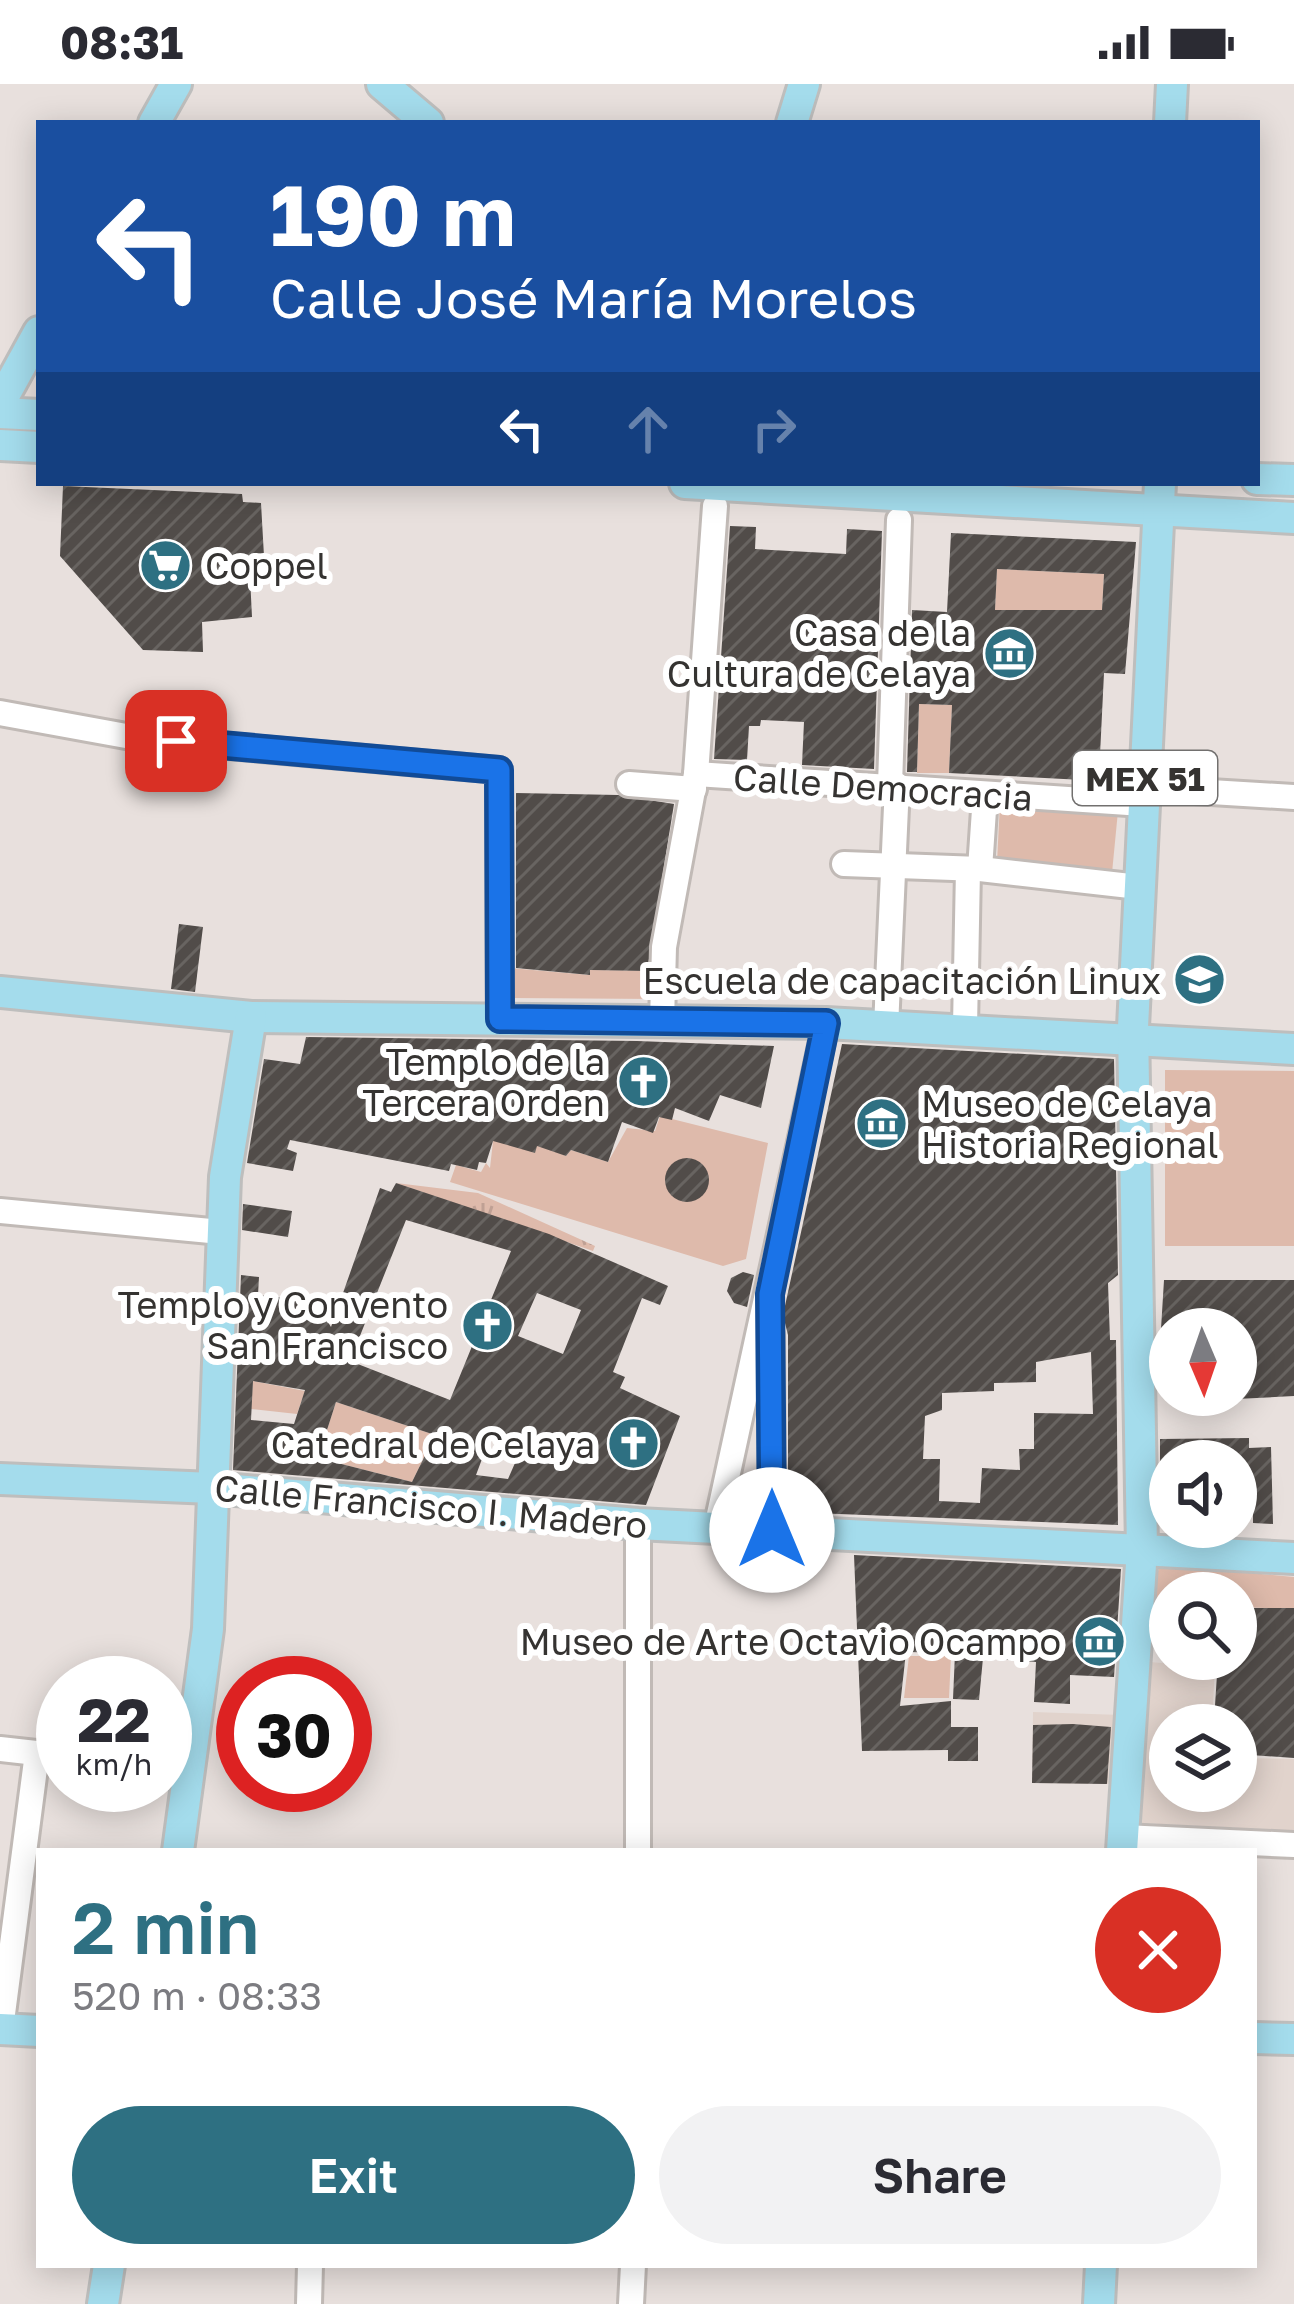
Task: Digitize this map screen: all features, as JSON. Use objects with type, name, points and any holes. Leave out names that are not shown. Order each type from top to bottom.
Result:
[{"type":"main road","points":[[156,120],[176,84]]},
{"type":"main road","points":[[382,84],[424,120]]},
{"type":"main road","points":[[793,120],[804,84]]},
{"type":"main road","points":[[1170,120],[1172,84]]},
{"type":"main road","points":[[0,403],[36,337]]},
{"type":"main road","points":[[0,413],[36,415]]},
{"type":"main road","points":[[0,445],[36,447]]},
{"type":"main road","points":[[1260,478],[1294,480]]},
{"type":"main road","points":[[780,486],[1159,498],[1294,518]]},
{"type":"main road","name":"MEX 51","points":[[1123,1844],[1142,1549],[1135,1044],[1159,498]]},
{"type":"main road","points":[[0,992],[251,1017],[826,1023],[965,1028],[1135,1044],[1294,1049]]},
{"type":"main road","points":[[192,1701],[208,1629],[221,1232],[251,1017]]},
{"type":"main road","name":"Calle Francisco I. Madero","points":[[0,1479],[212,1488],[716,1528],[1294,1558]]},
{"type":"main road","points":[[180,1812],[183,1848]]},
{"type":"main road","points":[[0,2029],[36,2032]]},
{"type":"main road","points":[[1257,2038],[1294,2039]]},
{"type":"main road","points":[[103,2304],[109,2268]]},
{"type":"main road","points":[[1099,2304],[1101,2268]]},
{"type":"street","points":[[662,1022],[664,947],[695,781],[715,506]]},
{"type":"street","points":[[886,1027],[898,520]]},
{"type":"street","points":[[0,713],[137,738],[499,770],[500,1019]]},
{"type":"street","name":"Calle Democracia","points":[[629,784],[894,785],[985,795],[1294,796]]},
{"type":"street","points":[[965,1028],[974,869],[985,795]]},
{"type":"street","points":[[844,864],[974,869],[1139,886]]},
{"type":"street","points":[[716,1528],[826,1023]]},
{"type":"street","points":[[0,1210],[221,1232]]},
{"type":"street","points":[[770,1294],[772,1530]]},
{"type":"street","points":[[638,1523],[638,1848]]},
{"type":"street","points":[[0,1749],[36,1753]]},
{"type":"street","points":[[0,2029],[36,1760]]},
{"type":"street","points":[[1123,1844],[1294,1846]]},
{"type":"street","points":[[309,2304],[310,2268]]},
{"type":"street","points":[[631,2304],[633,2268]]},
{"type":"shaded area","points":[[1149,1662],[1149,1680],[1214,1680],[1213,1704],[1149,1704],[1149,1812],[1257,1812],[1257,1758],[1294,1759],[1294,1831],[1141,1823]]},
{"type":"shaded area","points":[[1033,1712],[1121,1715],[1117,1784],[1032,1783]]},
{"type":"green space","points":[[997,569],[1104,574],[1102,610],[995,610]]},
{"type":"green space","points":[[919,704],[952,705],[949,773],[917,773]]},
{"type":"green space","points":[[1000,803],[1118,811],[1112,873],[997,862]]},
{"type":"green space","points":[[510,968],[589,975],[590,970],[659,971],[659,999],[509,998]]},
{"type":"green space","points":[[1165,1070],[1294,1071],[1294,1246],[1165,1246]]},
{"type":"green space","points":[[660,1116],[768,1143],[746,1259],[723,1266],[450,1182],[456,1165],[481,1172],[486,1163],[490,1168],[493,1141],[537,1143],[566,1156],[571,1150],[608,1162],[627,1128],[655,1131]]},
{"type":"green space","points":[[396,1183],[478,1193],[595,1246],[593,1251]]},
{"type":"green space","points":[[253,1381],[305,1391],[297,1414],[251,1409]]},
{"type":"green space","points":[[336,1402],[435,1435],[412,1482],[318,1458]]},
{"type":"green space","points":[[1159,1564],[1242,1572],[1158,1572]]},
{"type":"green space","points":[[1257,1573],[1294,1577],[1294,1609],[1257,1608]]},
{"type":"green space","points":[[909,1656],[951,1656],[949,1698],[904,1698]]},
{"type":"building","name":"Coppel","points":[[63,486],[242,494],[243,502],[261,503],[265,574],[250,577],[252,617],[202,622],[203,652],[143,650],[60,556]]},
{"type":"building","points":[[730,526],[756,527],[755,549],[846,554],[847,529],[882,531],[874,769],[802,765],[804,722],[761,720],[760,726],[749,726],[747,760],[714,759]]},
{"type":"building","name":"Casa de la Cultura de Celaya","points":[[951,533],[1136,542],[1125,674],[1104,673],[1100,755],[1122,756],[1121,782],[949,773],[952,705],[919,704],[917,772],[907,772],[912,610],[947,612]],"holes":[[[997,569],[1104,574],[1102,610],[995,610]]]},
{"type":"building","points":[[516,793],[618,795],[674,804],[647,971],[590,970],[590,975],[516,968]]},
{"type":"building","points":[[179,924],[203,927],[195,992],[171,989]]},
{"type":"building","points":[[306,1037],[774,1046],[761,1108],[720,1095],[709,1121],[675,1108],[672,1120],[659,1117],[653,1133],[622,1122],[608,1162],[571,1150],[566,1156],[537,1146],[535,1153],[493,1141],[486,1163],[479,1162],[477,1170],[451,1164],[449,1171],[290,1140],[287,1149],[297,1153],[293,1171],[247,1163],[264,1059],[300,1064]]},
{"type":"building","points":[[842,1044],[1114,1059],[1118,1275],[1108,1283],[1110,1340],[1116,1340],[1118,1525],[788,1512],[788,1335],[783,1315]],"holes":[[[1091,1352],[1093,1414],[1034,1413],[1034,1449],[1019,1449],[1020,1470],[982,1468],[980,1503],[939,1501],[940,1459],[923,1459],[925,1416],[942,1410],[942,1393],[994,1391],[994,1383],[1036,1382],[1036,1362]]]},
{"type":"building","points":[[687,1158],[702,1165],[709,1180],[702,1195],[687,1202],[672,1195],[665,1180],[672,1165]]},
{"type":"building","points":[[396,1183],[549,1234],[668,1286],[660,1305],[642,1298],[613,1372],[625,1377],[620,1388],[680,1416],[646,1505],[233,1470],[241,1275],[259,1277],[258,1295],[315,1301],[331,1327],[380,1188],[391,1192]],"holes":[[[406,1220],[511,1251],[450,1400],[350,1361]],[[537,1293],[581,1310],[563,1354],[518,1336]],[[253,1381],[305,1390],[294,1424],[251,1420]],[[336,1402],[435,1435],[412,1482],[318,1458]],[[491,1435],[522,1447],[508,1479],[476,1475]]]},
{"type":"building","points":[[243,1204],[292,1211],[288,1237],[242,1230]]},
{"type":"building","points":[[743,1272],[754,1275],[747,1307],[734,1303],[727,1291],[731,1278]]},
{"type":"building","points":[[1164,1280],[1294,1280],[1294,1396],[1257,1398],[1257,1308],[1162,1308]]},
{"type":"building","points":[[1249,1438],[1249,1440],[1160,1440]]},
{"type":"building","points":[[1271,1447],[1273,1524],[1257,1523],[1257,1448]]},
{"type":"building","points":[[854,1555],[1121,1569],[1114,1677],[1070,1675],[1070,1704],[1034,1702],[1036,1662],[983,1658],[979,1700],[953,1699],[955,1653],[906,1652],[900,1706],[951,1701],[951,1727],[978,1727],[978,1761],[948,1761],[948,1750],[862,1751]]},
{"type":"building","points":[[1257,1608],[1294,1608],[1294,1758],[1257,1755],[1257,1704],[1215,1704],[1217,1680],[1257,1680]]},
{"type":"building","points":[[1033,1725],[1111,1727],[1107,1784],[1032,1783]]},
{"type":"place","name":"Coppel","points":[[166,565]]},
{"type":"place","name":"Casa de la Cultura de Celaya","points":[[1010,653]]},
{"type":"place","name":"Escuela de capacitación Linux","points":[[1200,980]]},
{"type":"place","name":"Templo de la Tercera Orden","points":[[644,1082]]},
{"type":"place","name":"Museo de Celaya Historia Regional","points":[[882,1124]]},
{"type":"place","name":"Templo y Convento San Francisco","points":[[487,1325]]},
{"type":"place","name":"Catedral de Celaya","points":[[634,1444]]},
{"type":"place","name":"Museo de Arte Octavio Ocampo","points":[[1100,1641]]},
{"type":"route","points":[[176,741],[499,770],[500,1019],[826,1023],[770,1294],[772,1530]]}]
